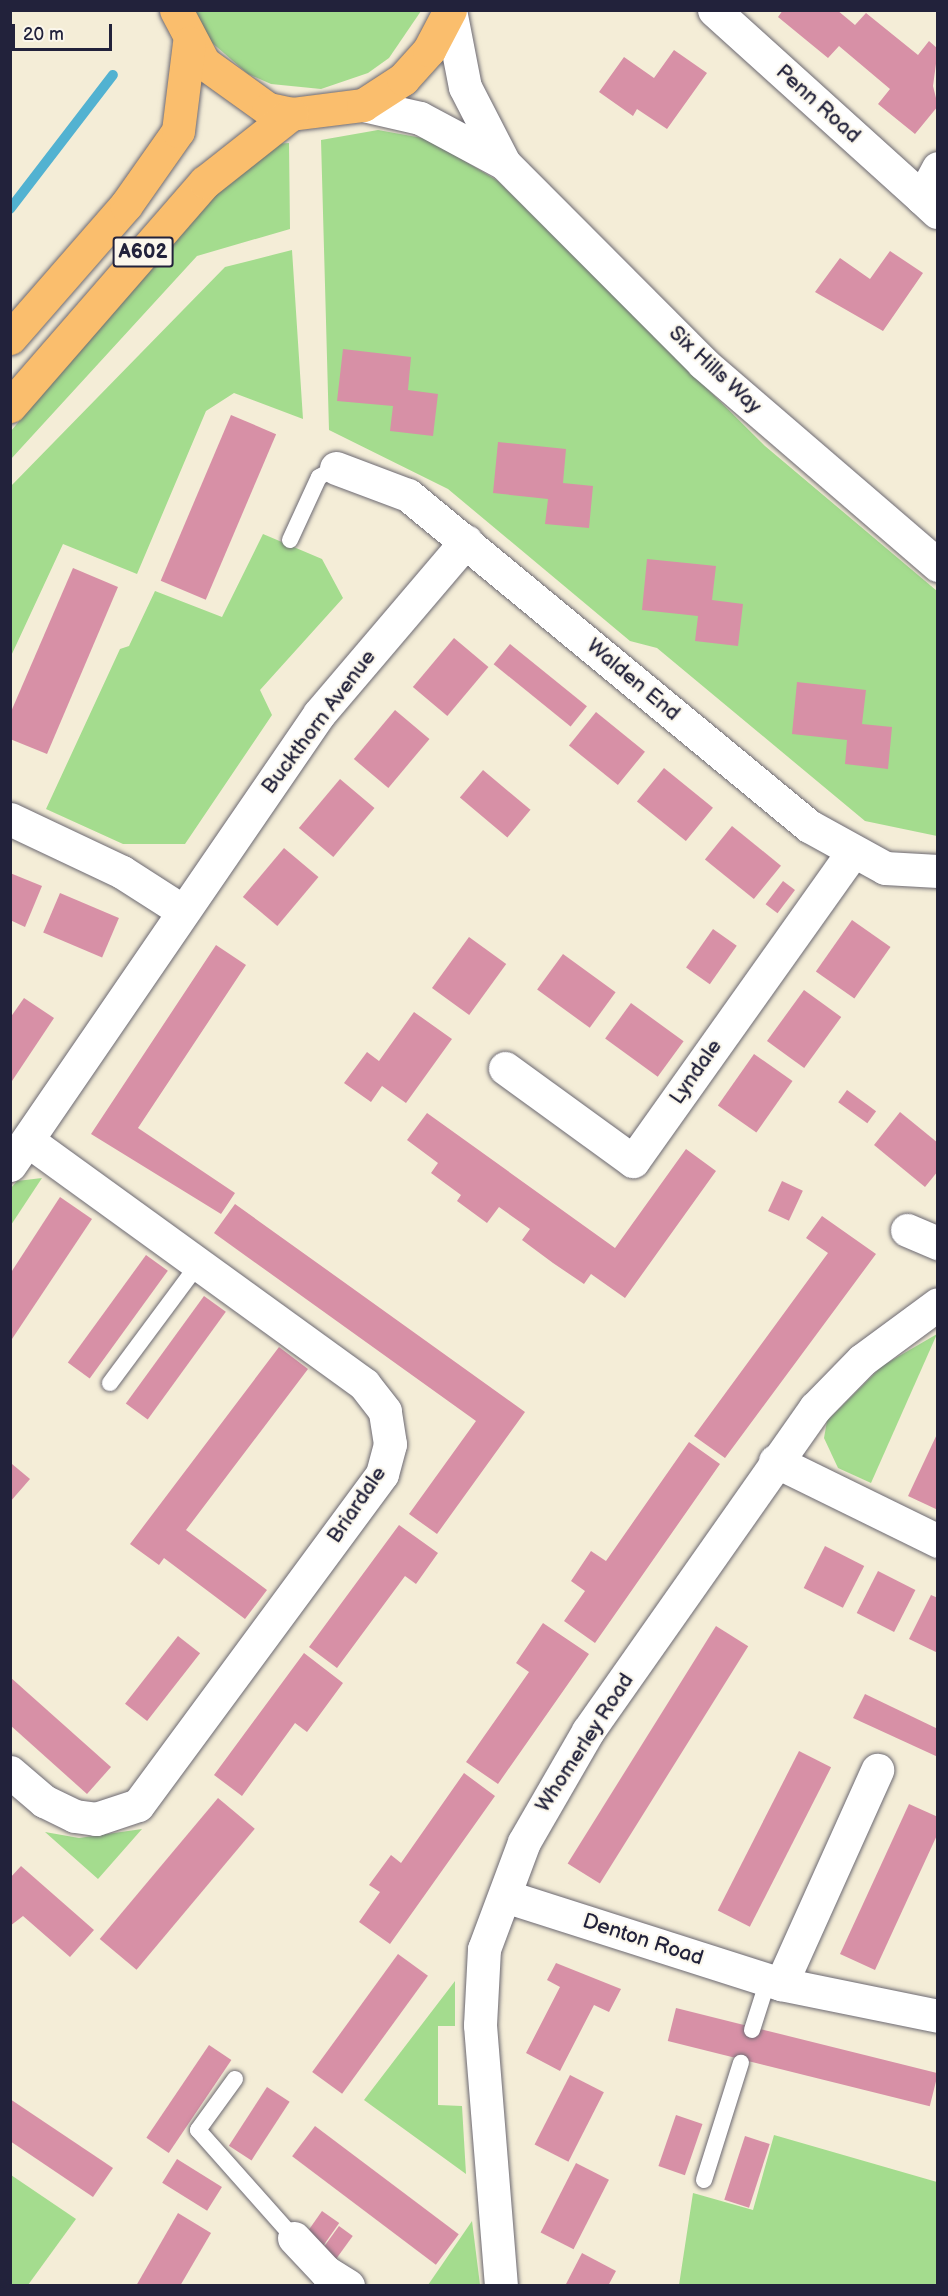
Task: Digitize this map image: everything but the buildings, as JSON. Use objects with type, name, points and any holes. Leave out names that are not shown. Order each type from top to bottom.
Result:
[{"type":"main road","name":"A602","points":[[176,10],[189,43],[242,94],[267,109],[291,114],[363,105],[403,80],[429,50],[450,10]]},
{"type":"main road","name":"A602","points":[[10,338],[126,205],[178,131],[189,43]]},
{"type":"main road","name":"A602","points":[[10,406],[204,182],[291,114]]},
{"type":"street","name":"Six Hills Way","points":[[450,10],[465,87],[504,163]]},
{"type":"street","name":"Penn Road","points":[[714,10],[930,206]]},
{"type":"street","name":"Six Hills Way","points":[[363,105],[420,118],[504,163],[703,363],[938,565]]},
{"type":"street","name":"Penn Road","points":[[930,206],[938,168]]},
{"type":"street","name":"Walden End","points":[[336,468],[408,495],[809,826],[852,854],[885,868],[938,871]]},
{"type":"street","name":"Buckthorn Avenue","points":[[19,1154],[319,714],[466,541]]},
{"type":"street","points":[[10,819],[122,872],[183,911]]},
{"type":"street","name":"Lyndale","points":[[504,1068],[633,1161],[852,854]]},
{"type":"street","name":"Briardale","points":[[10,1772],[44,1801],[75,1816],[96,1819],[138,1805],[382,1474],[390,1427],[377,1398],[199,1263],[19,1154]]},
{"type":"street","points":[[907,1230],[938,1244]]},
{"type":"street","name":"Whomerley Road","points":[[501,2286],[480,2025],[484,1949],[524,1842],[571,1757],[815,1408],[862,1360],[938,1305]]},
{"type":"street","points":[[776,1461],[938,1540]]},
{"type":"street","points":[[774,1982],[877,1770]]},
{"type":"street","name":"Denton Road","points":[[505,1896],[774,1982],[938,2016]]},
{"type":"street","points":[[294,2238],[326,2272],[348,2286]]},
{"type":"lane","points":[[290,540],[319,477],[336,468]]},
{"type":"lane","points":[[110,1383],[199,1263]]},
{"type":"lane","points":[[752,2030],[774,1982]]},
{"type":"lane","points":[[704,2180],[741,2063]]},
{"type":"lane","points":[[235,2079],[198,2130],[294,2238]]},
{"type":"green space","points":[[193,11],[421,11],[389,58],[368,73],[321,89],[271,84],[248,74],[210,41]]},
{"type":"green space","points":[[378,130],[428,139],[498,181],[765,446],[937,591],[937,836],[865,821],[657,648],[630,641],[448,489],[329,430],[321,140]]},
{"type":"green space","points":[[289,143],[290,229],[197,256],[11,459],[11,431],[203,199],[275,144]]},
{"type":"green space","points":[[292,250],[303,419],[234,393],[206,411],[137,574],[63,544],[11,656],[11,486],[225,267]]},
{"type":"green space","points":[[263,534],[322,559],[343,598],[260,690],[272,715],[185,844],[123,844],[46,809],[120,649],[129,646],[155,591],[222,617]]},
{"type":"green space","points":[[42,1178],[11,1225],[11,1188],[17,1181]]},
{"type":"green space","points":[[937,1334],[871,1483],[838,1468],[824,1438],[827,1421],[882,1366]]},
{"type":"green space","points":[[142,1829],[98,1879],[45,1832],[79,1838]]},
{"type":"green space","points":[[455,1981],[455,2026],[438,2026],[438,2105],[462,2106],[466,2174],[364,2100]]},
{"type":"green space","points":[[774,2135],[937,2182],[937,2285],[679,2285],[693,2193],[753,2210]]},
{"type":"green space","points":[[11,2175],[76,2219],[28,2285],[11,2285]]},
{"type":"green space","points":[[472,2221],[480,2285],[428,2285]]},
{"type":"waterway","points":[[10,209],[113,75]]}]
